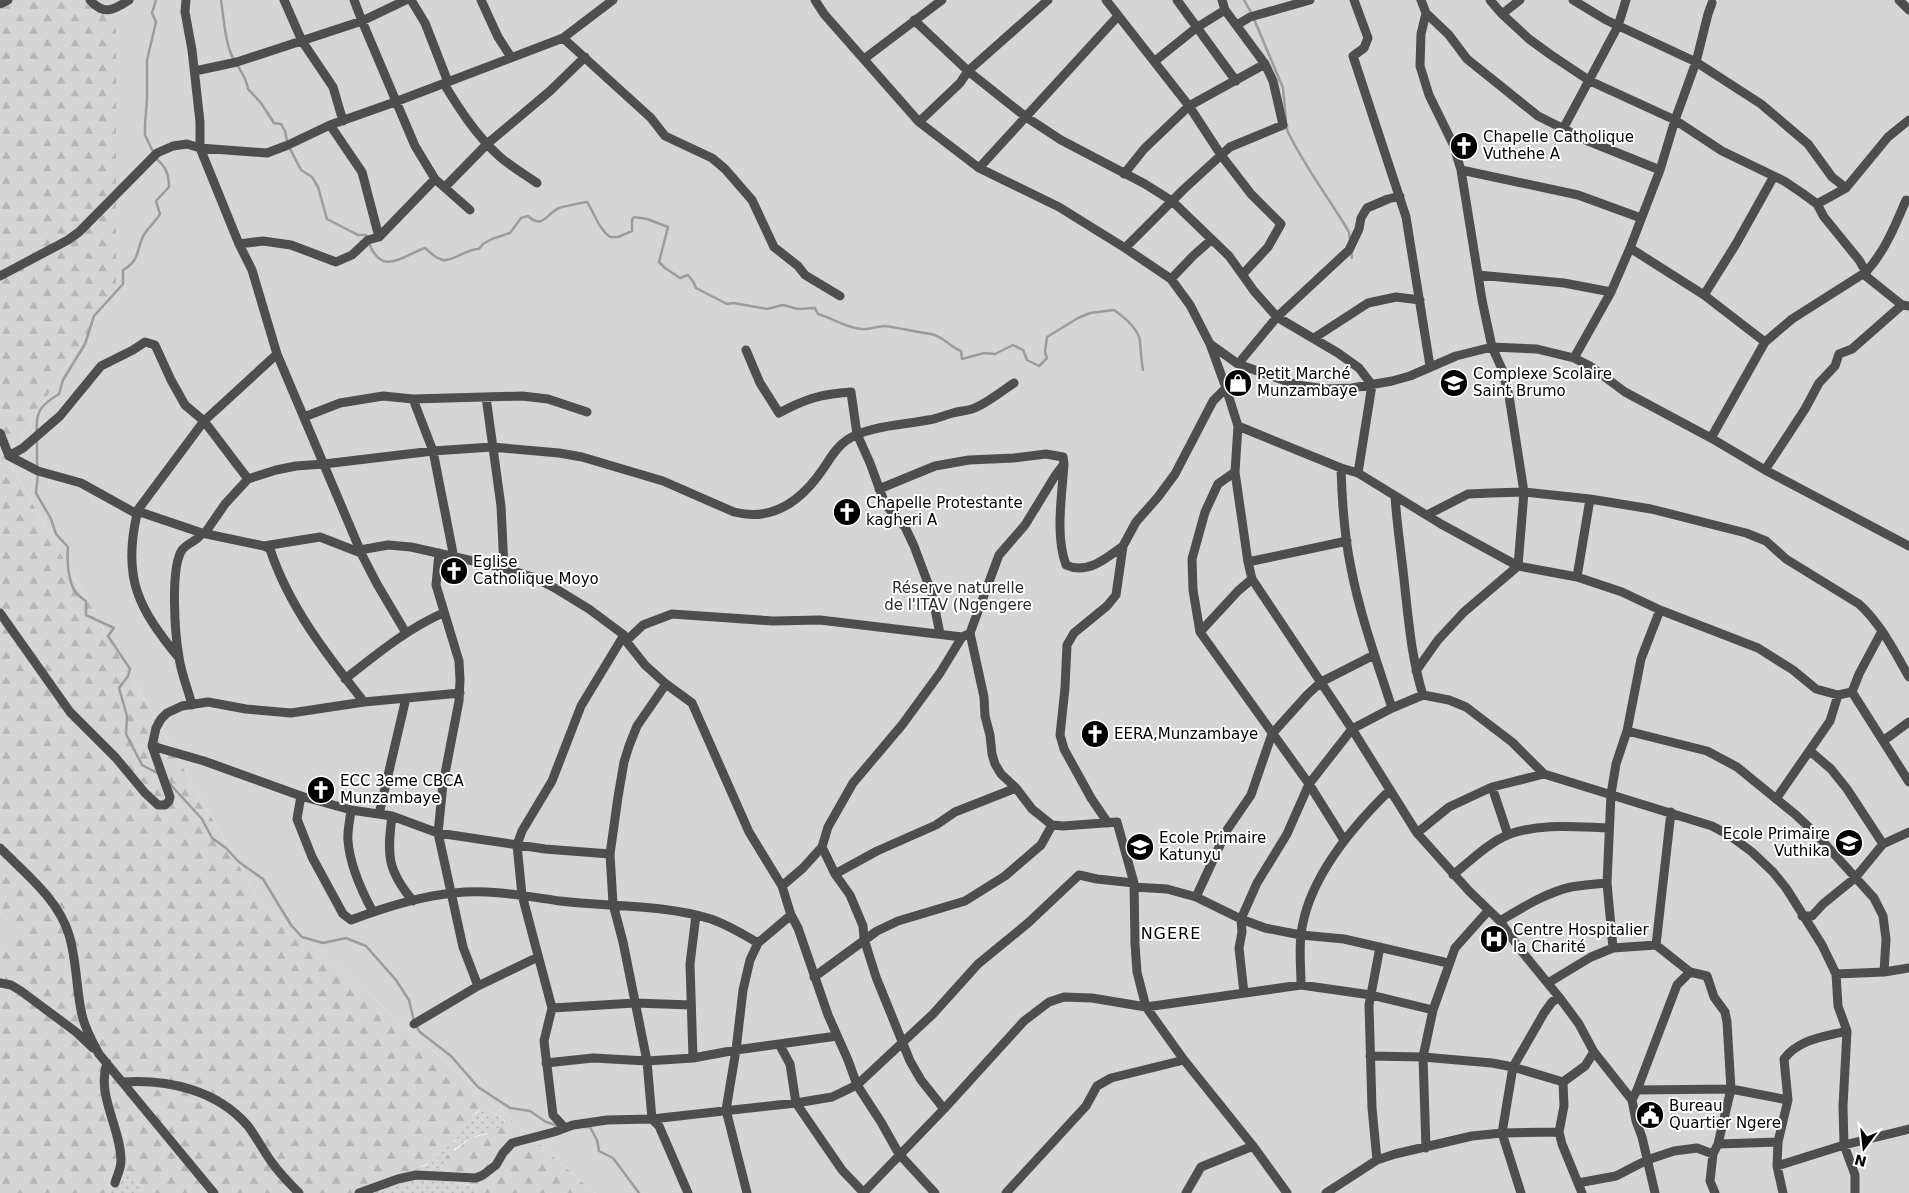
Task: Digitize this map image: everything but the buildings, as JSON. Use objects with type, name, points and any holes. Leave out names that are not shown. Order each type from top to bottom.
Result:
[{"type":"street","points":[[0,4],[8,0]]},
{"type":"street","points":[[90,0],[105,10],[114,10],[129,0]]},
{"type":"street","points":[[186,0],[185,12],[195,71],[200,122],[200,148],[239,244],[252,270],[277,354],[361,551],[406,633]]},
{"type":"street","points":[[284,0],[302,41],[333,87],[342,121]]},
{"type":"street","points":[[354,0],[415,146],[435,179],[470,210]]},
{"type":"street","points":[[195,71],[233,63],[362,21],[406,0]]},
{"type":"street","points":[[411,0],[425,23],[446,83],[466,119],[500,157],[537,183]]},
{"type":"street","points":[[481,0],[498,37],[511,57]]},
{"type":"street","points":[[814,0],[824,14],[919,122],[979,168],[1059,207],[1126,248],[1171,280],[1190,305],[1210,344],[1238,426],[1236,472],[1252,579],[1352,729],[1417,833],[1453,874],[1500,921],[1560,996],[1579,1024],[1594,1052],[1632,1100],[1655,1193]]},
{"type":"street","points":[[864,59],[942,0]]},
{"type":"street","points":[[919,122],[960,83],[968,70],[1048,0]]},
{"type":"street","points":[[1106,0],[1189,106],[1221,155],[1251,194],[1281,224],[1268,247],[1243,274]]},
{"type":"street","points":[[1177,0],[1236,81]]},
{"type":"street","points":[[1126,248],[1172,201],[1230,147],[1283,125],[1273,81],[1265,64],[1225,10],[1222,0]]},
{"type":"street","points":[[1237,25],[1250,16],[1310,0]]},
{"type":"street","points":[[1354,0],[1368,38],[1364,48],[1353,56],[1400,196],[1411,240],[1430,366]]},
{"type":"street","points":[[1421,0],[1426,13],[1449,35],[1467,59],[1538,116],[1563,129],[1660,170]]},
{"type":"street","points":[[1490,0],[1502,14],[1550,55],[1590,80],[1675,120],[1722,151],[1774,176],[1802,193],[1817,204],[1866,272],[1867,277],[1906,305],[1852,349],[1839,354],[1835,366],[1819,383],[1805,409],[1765,470]]},
{"type":"street","points":[[1502,14],[1520,0]]},
{"type":"street","points":[[1573,0],[1592,13],[1696,62],[1761,104],[1808,144],[1832,177],[1846,188]]},
{"type":"street","points":[[1563,129],[1618,26],[1626,0]]},
{"type":"street","points":[[1898,0],[1909,10]]},
{"type":"street","points":[[0,276],[68,240],[79,232],[154,157],[173,146],[187,144],[200,148],[267,153],[330,125],[396,102],[563,38],[609,1]]},
{"type":"street","points":[[1574,358],[1611,292],[1630,248],[1660,170],[1675,120],[1696,62],[1712,3]]},
{"type":"street","points":[[1155,61],[1196,28],[1225,10]]},
{"type":"street","points":[[1416,671],[1438,640],[1464,612],[1518,566],[1524,492],[1506,383],[1492,347],[1461,170],[1453,144],[1429,95],[1420,66],[1421,34],[1426,13]]},
{"type":"street","points":[[979,168],[1118,16]]},
{"type":"street","points":[[914,20],[968,70],[1026,117],[1061,140],[1145,184],[1172,201],[1229,256],[1254,291],[1277,317],[1314,338],[1359,368],[1372,385],[1358,473]]},
{"type":"street","points":[[563,38],[651,118],[665,136],[712,158],[725,169],[752,200],[774,247],[798,266],[805,275],[840,296]]},
{"type":"street","points":[[445,187],[487,144],[550,91],[585,57]]},
{"type":"street","points":[[1124,174],[1144,148],[1189,106],[1265,64]]},
{"type":"street","points":[[1817,204],[1846,188],[1888,137],[1909,120]]},
{"type":"street","points":[[330,125],[362,172],[379,237]]},
{"type":"street","points":[[1461,170],[1578,195],[1641,218]]},
{"type":"street","points":[[1704,295],[1736,244],[1774,176]]},
{"type":"street","points":[[239,244],[263,241],[291,244],[336,262],[352,255],[368,240],[379,237],[435,179]]},
{"type":"street","points":[[1238,364],[1277,317],[1348,250],[1356,238],[1367,208],[1400,196]]},
{"type":"street","points":[[1711,438],[1765,342],[1792,319],[1866,272],[1886,245],[1906,200],[1909,201]]},
{"type":"street","points":[[1171,280],[1211,240]]},
{"type":"street","points":[[1630,248],[1704,295],[1765,342]]},
{"type":"street","points":[[1478,275],[1564,282],[1611,292]]},
{"type":"street","points":[[1314,338],[1368,303],[1396,297],[1420,300]]},
{"type":"street","points":[[8,456],[23,448],[60,416],[101,366],[146,342],[155,345],[170,380],[185,405],[204,421],[248,479]]},
{"type":"street","points":[[1210,344],[1238,364],[1297,385],[1312,388],[1352,388],[1372,385],[1410,376],[1430,366],[1470,352],[1492,347],[1537,349],[1574,358],[1590,366],[1625,392],[1711,438],[1765,470],[1909,546]]},
{"type":"street","points":[[746,350],[760,383],[779,413],[799,402],[822,394],[850,392],[857,434],[885,504],[905,526],[914,546],[932,594],[940,634]]},
{"type":"street","points":[[179,658],[158,633],[142,606],[136,591],[131,567],[133,530],[137,512],[204,421],[277,354]]},
{"type":"street","points":[[192,705],[179,658],[175,584],[177,565],[182,550],[204,533],[225,504],[248,479],[296,466],[433,451],[492,447],[560,453],[582,457],[663,481],[734,512],[744,515],[760,515],[786,508],[800,497],[820,474],[838,447],[847,439],[857,434],[894,425],[927,420],[973,409],[1014,383]]},
{"type":"street","points":[[1108,823],[1074,769],[1064,749],[1060,735],[1067,645],[1074,633],[1107,606],[1116,594],[1123,546],[1136,522],[1175,474],[1214,401],[1226,388]]},
{"type":"street","points":[[304,417],[340,403],[382,396],[413,399],[522,396],[548,399],[587,412]]},
{"type":"street","points":[[486,397],[501,506],[504,568]]},
{"type":"street","points":[[413,399],[433,451],[454,558]]},
{"type":"street","points":[[1238,426],[1358,473],[1427,515],[1518,566],[1577,577],[1622,592],[1660,610],[1758,648],[1793,670],[1816,689],[1838,695],[1852,692]]},
{"type":"street","points":[[0,433],[8,456],[38,471],[82,484],[137,512],[204,533],[264,546],[270,549],[276,567],[302,618],[364,702]]},
{"type":"street","points":[[879,489],[936,466],[969,460],[1014,458],[1046,454],[1063,457],[1061,552],[1066,565],[1072,568],[1098,564],[1123,546]]},
{"type":"street","points":[[782,886],[803,868],[822,847],[828,827],[853,783],[902,725],[966,635],[999,555],[1025,525],[1064,464]]},
{"type":"street","points":[[1342,468],[1342,504],[1350,567],[1374,655],[1392,708]]},
{"type":"street","points":[[1236,472],[1218,484],[1205,512],[1192,559],[1193,590],[1200,632],[1309,784],[1344,840]]},
{"type":"street","points":[[1427,515],[1468,494],[1524,492],[1590,499],[1687,517],[1746,533],[1766,541],[1794,565],[1859,604],[1867,611],[1882,631],[1909,677]]},
{"type":"street","points":[[1395,496],[1399,544],[1416,671],[1423,695]]},
{"type":"street","points":[[1577,577],[1590,499]]},
{"type":"street","points":[[264,546],[320,537],[361,551],[388,545],[411,547],[504,568],[535,578],[553,587],[589,609],[625,638],[645,665],[666,684],[692,703],[749,832],[782,886],[814,977],[857,1084],[899,1154],[935,1193]]},
{"type":"street","points":[[1248,562],[1347,541]]},
{"type":"street","points":[[439,553],[436,585],[459,661],[460,693],[443,784],[438,833],[464,946],[478,986]]},
{"type":"street","points":[[1200,632],[1238,591],[1252,579]]},
{"type":"street","points":[[1613,948],[1607,883],[1609,828],[1616,764],[1627,731],[1641,659],[1660,610]]},
{"type":"street","points":[[0,613],[70,712],[116,758],[144,793],[158,806],[165,805],[169,801],[170,796],[152,746],[156,728],[167,713],[182,706],[208,702],[256,711],[290,713],[364,702],[460,693]]},
{"type":"street","points":[[346,679],[387,645],[421,623],[443,613]]},
{"type":"street","points":[[569,1126],[553,1115],[544,1041],[552,1008],[522,894],[517,845],[522,831],[552,781],[581,706],[625,638],[643,625],[672,614],[688,613],[773,621],[820,620],[940,634],[966,635]]},
{"type":"street","points":[[1852,692],[1859,674],[1882,631]]},
{"type":"street","points":[[966,635],[984,697],[985,716],[995,764],[1001,774],[1016,788],[1032,809],[1052,825],[1117,822],[1134,885],[1137,972],[1146,1007],[1184,1060],[1288,1193]]},
{"type":"street","points":[[1196,897],[1227,830],[1251,795],[1272,734],[1306,695],[1321,682],[1374,655]]},
{"type":"street","points":[[666,684],[637,726],[629,746],[624,762],[610,854],[613,904],[623,942],[647,1061],[652,1119],[659,1126],[688,1193]]},
{"type":"street","points":[[1852,692],[1909,782]]},
{"type":"street","points":[[1244,993],[1239,948],[1242,932],[1241,919],[1257,883],[1286,834],[1309,784],[1352,729],[1392,708],[1423,695],[1449,700],[1466,707],[1512,742],[1544,774],[1671,812],[1712,826],[1729,835],[1752,852],[1786,888],[1822,945],[1836,974],[1838,1006],[1847,1031],[1844,1145],[1855,1176],[1855,1193]]},
{"type":"street","points":[[1776,798],[1830,721],[1838,695]]},
{"type":"street","points":[[380,814],[406,698]]},
{"type":"street","points":[[1883,741],[1909,722]]},
{"type":"street","points":[[1627,731],[1707,751],[1736,767],[1776,798],[1816,834],[1874,898],[1883,916],[1886,939],[1884,972]]},
{"type":"street","points":[[152,746],[204,761],[301,796],[351,810],[392,816],[438,833],[517,845],[610,854]]},
{"type":"street","points":[[1810,751],[1830,769],[1846,788],[1883,844]]},
{"type":"street","points":[[1417,833],[1449,807],[1492,787],[1544,774]]},
{"type":"street","points":[[1492,787],[1508,835]]},
{"type":"street","points":[[835,874],[877,851],[936,825],[955,812],[1016,788]]},
{"type":"street","points":[[1301,985],[1301,935],[1308,905],[1317,884],[1344,840],[1371,808],[1390,790]]},
{"type":"street","points":[[301,796],[297,819],[312,857],[343,914],[351,920],[413,901],[451,893],[522,894],[560,901],[613,904],[696,915],[729,927],[758,943]]},
{"type":"street","points":[[351,810],[347,840],[363,894],[373,912]]},
{"type":"street","points":[[1656,945],[1671,812]]},
{"type":"street","points":[[392,816],[388,846],[391,862],[396,877],[413,901]]},
{"type":"street","points":[[814,977],[864,939],[898,921],[965,901],[1005,876],[1040,845],[1052,825]]},
{"type":"street","points":[[1453,874],[1485,849],[1508,835],[1540,827],[1609,828]]},
{"type":"street","points":[[1802,916],[1812,916],[1855,878],[1883,844],[1909,832]]},
{"type":"street","points":[[822,847],[835,874],[850,895],[863,926],[864,939],[876,977],[910,1061],[921,1080],[944,1109]]},
{"type":"street","points":[[0,848],[50,900],[64,921],[73,949],[82,1016],[98,1054]]},
{"type":"street","points":[[359,1193],[398,1179],[416,1175],[476,1178],[496,1165],[502,1152],[512,1143],[569,1126],[607,1120],[652,1119],[796,1103],[832,1097],[857,1084],[933,1014],[978,964],[1028,923],[1079,875],[1167,889],[1196,897],[1241,919],[1265,928],[1301,935],[1344,939],[1448,963]]},
{"type":"street","points":[[1500,921],[1532,902],[1553,893],[1572,887],[1607,883]]},
{"type":"street","points":[[1426,1148],[1423,1057],[1433,1010],[1448,963],[1455,948],[1488,911]]},
{"type":"street","points":[[693,1058],[690,964],[696,915]]},
{"type":"street","points":[[746,1193],[726,1110],[743,990],[750,960],[758,943],[791,915]]},
{"type":"street","points":[[1548,983],[1591,957],[1613,948],[1656,945],[1690,972],[1707,976],[1714,996],[1725,1012],[1731,1088],[1718,1144],[1713,1154],[1710,1181],[1715,1193]]},
{"type":"street","points":[[1377,1160],[1370,1056],[1371,995],[1380,947]]},
{"type":"street","points":[[414,1024],[478,986],[538,957]]},
{"type":"street","points":[[1836,974],[1884,972],[1909,968]]},
{"type":"street","points":[[1632,1100],[1678,985],[1690,972]]},
{"type":"street","points":[[0,983],[12,985],[21,990],[76,1032],[106,1062],[214,1193]]},
{"type":"street","points":[[779,1044],[790,1064],[796,1103],[842,1170],[863,1193],[1024,1022],[1048,1002],[1064,997],[1077,997],[1123,1002],[1146,1007],[1301,985],[1371,995],[1433,1010]]},
{"type":"street","points":[[1521,1193],[1502,1133],[1513,1067],[1544,1013],[1552,1002],[1560,996]]},
{"type":"street","points":[[552,1008],[634,1003],[691,1005]]},
{"type":"street","points":[[1783,1193],[1777,1166],[1778,1142],[1788,1100],[1784,1059],[1790,1052],[1807,1041],[1847,1031]]},
{"type":"street","points":[[546,1062],[593,1058],[647,1061],[693,1058],[837,1036]]},
{"type":"street","points":[[1563,1082],[1585,1066],[1594,1052]]},
{"type":"street","points":[[1370,1056],[1423,1057],[1492,1063],[1513,1067],[1563,1082]]},
{"type":"street","points":[[1006,1193],[1086,1106],[1097,1086],[1111,1078],[1184,1060]]},
{"type":"street","points":[[106,1062],[103,1078],[105,1092],[118,1133],[121,1160],[115,1183]]},
{"type":"street","points":[[123,1082],[153,1081],[175,1084],[205,1095],[227,1108],[248,1127],[274,1166],[299,1193]]},
{"type":"street","points":[[1563,1082],[1564,1106],[1559,1132],[1582,1193]]},
{"type":"street","points":[[1637,1090],[1731,1088],[1788,1100]]},
{"type":"street","points":[[1777,1166],[1844,1145],[1909,1129]]},
{"type":"street","points":[[1326,1193],[1377,1160],[1472,1136],[1502,1133],[1559,1132]]},
{"type":"street","points":[[1718,1144],[1778,1142]]},
{"type":"street","points":[[1186,1193],[1201,1167],[1253,1146]]},
{"type":"street","points":[[1578,1184],[1616,1176],[1647,1160],[1682,1149],[1698,1148],[1713,1154]]},
{"type":"green space","points":[[0,0],[116,0],[117,3],[116,289],[7,459],[256,895],[595,1193],[475,1193],[477,1186],[444,1181],[443,1169],[446,1156],[470,1138],[487,1134],[504,1125],[505,1121],[500,1117],[481,1110],[472,1116],[459,1136],[442,1152],[436,1161],[416,1168],[408,1181],[383,1188],[378,1193],[141,1193],[141,1187],[135,1181],[133,1173],[115,1171],[109,1179],[108,1193],[0,1193],[0,953],[9,948],[11,922],[0,913]]},
{"type":"green space","name":"Réserve naturelle de l'ITAV (Ngengere","points":[[116,0],[1909,0],[1909,1193],[595,1193],[256,895],[7,459],[116,289]]},
{"type":"green space","points":[[0,913],[11,922],[14,938],[9,948],[0,953]]},
{"type":"green space","points":[[481,1110],[500,1117],[505,1121],[504,1126],[497,1131],[475,1136],[454,1149],[444,1181],[477,1186],[475,1193],[378,1193],[383,1188],[405,1182],[416,1168],[427,1165],[441,1151],[455,1141],[466,1120]]},
{"type":"green space","points":[[115,1171],[134,1173],[135,1181],[141,1187],[141,1193],[108,1193],[109,1179]]},
{"type":"waterway","points":[[154,154],[145,135],[145,124],[147,60],[156,22],[152,13],[156,0]]},
{"type":"waterway","points":[[221,0],[231,54],[244,76],[248,89],[261,103],[274,123],[281,124],[285,131],[288,145],[301,170],[312,177],[318,187],[327,219],[358,235],[366,235],[367,238]]},
{"type":"waterway","points":[[1244,0],[1252,14]]},
{"type":"waterway","points":[[1254,19],[1283,88],[1286,120]]},
{"type":"waterway","points":[[1287,125],[1287,130],[1301,156],[1349,232],[1350,240]]},
{"type":"waterway","points":[[37,433],[37,419],[40,409],[59,394],[63,380],[85,344],[94,316],[123,284],[123,270],[136,258],[145,233],[160,214],[156,201],[169,187],[169,182],[164,167],[155,158]]},
{"type":"waterway","points":[[369,243],[374,253],[386,262],[401,259],[425,248],[438,258],[447,260],[474,249],[479,249],[483,244],[492,239],[510,233],[521,218],[528,216],[533,220],[541,221],[559,208],[587,202],[600,225],[610,237],[618,237],[632,231],[632,220],[634,217],[647,219],[668,227],[659,262],[680,278],[688,275],[696,288],[727,304],[734,303],[767,309],[783,305],[798,309],[815,308],[818,314],[856,328],[867,329],[885,326],[931,334],[961,351],[962,359],[984,353],[995,354],[1013,345],[1023,350],[1027,360],[1039,366],[1047,358],[1045,352],[1047,337],[1090,313],[1114,310],[1130,323],[1139,336],[1143,370]]},
{"type":"waterway","points":[[1351,250],[1352,258]]},
{"type":"waterway","points":[[37,439],[37,468]]},
{"type":"waterway","points":[[38,473],[36,493],[51,519],[56,534],[68,547],[68,569],[74,590],[86,601],[86,615],[114,628],[108,636],[130,669],[128,676],[119,688],[127,716],[126,734],[142,765],[159,774]]},
{"type":"waterway","points":[[169,783],[202,819],[212,838],[226,848],[239,862],[263,879],[291,925],[302,937],[323,943],[346,938],[366,946],[396,980],[409,1000],[414,1021]]},
{"type":"waterway","points":[[416,1026],[420,1032],[451,1056],[478,1087],[510,1108],[530,1111],[546,1122],[559,1126]]},
{"type":"waterway","points":[[584,1127],[590,1127],[597,1140],[599,1151],[613,1158],[639,1193]]},
{"type":"place","name":"Chapelle Catholique Vuthehe A","points":[[1464,146]]},
{"type":"place","name":"Petit Marché Munzambaye","points":[[1238,383]]},
{"type":"place","name":"Complexe Scolaire Saint Brumo","points":[[1454,383]]},
{"type":"place","name":"Chapelle Protestante kagheri A","points":[[847,512]]},
{"type":"place","name":"Eglise Catholique Moyo","points":[[454,571]]},
{"type":"place","name":"EERA,Munzambaye","points":[[1095,734]]},
{"type":"place","name":"ECC 3eme CBCA Munzambaye","points":[[321,790]]},
{"type":"place","name":"Ecole Primaire Vuthika","points":[[1849,843]]},
{"type":"place","name":"Ecole Primaire Katunyu","points":[[1140,847]]},
{"type":"place","name":"Centre Hospitalier la Charité","points":[[1494,939]]},
{"type":"place","name":"Bureau Quartier Ngere","points":[[1650,1115]]},
{"type":"district","name":"NGERE","points":[[1171,933]]}]
